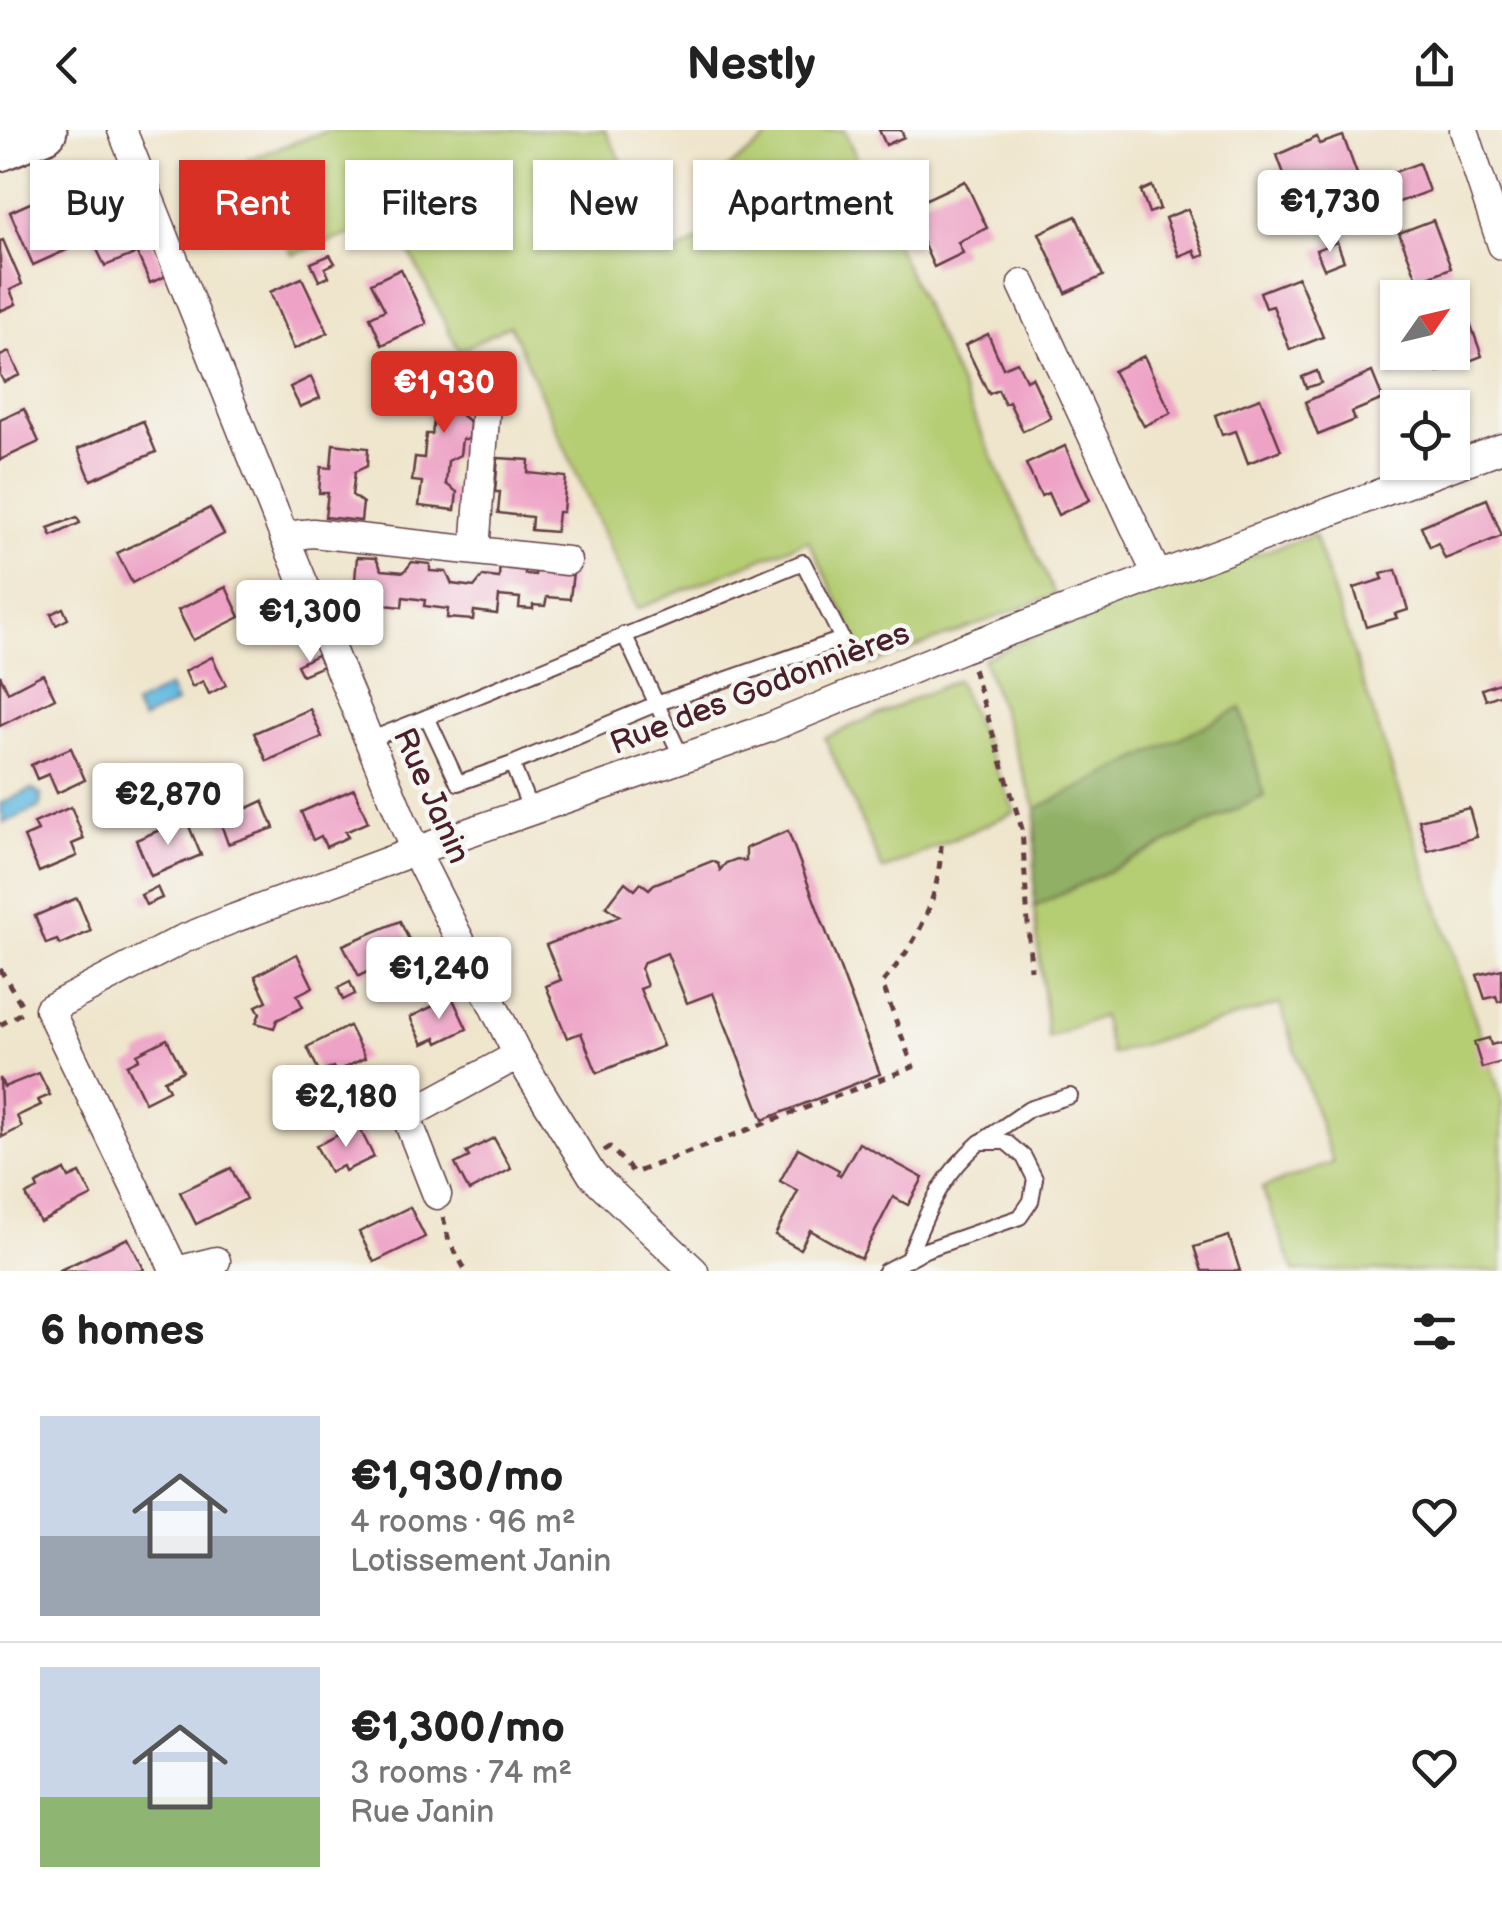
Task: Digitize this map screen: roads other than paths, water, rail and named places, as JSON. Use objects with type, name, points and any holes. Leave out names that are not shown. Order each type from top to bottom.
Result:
[{"type":"main road","points":[[0,148],[44,130]]},
{"type":"street","name":"Rue Janin","points":[[122,130],[415,851],[518,1055],[592,1176],[689,1270]]},
{"type":"street","points":[[1464,130],[1502,245]]},
{"type":"street","points":[[1022,284],[1157,576]]},
{"type":"street","points":[[475,550],[486,404]]},
{"type":"street","name":"Rue des Godonnières","points":[[176,1271],[37,1010],[183,939],[415,851],[766,729],[966,646],[1502,448]]},
{"type":"street","points":[[284,536],[314,533],[566,561]]},
{"type":"street","points":[[437,1195],[406,1116],[518,1055]]},
{"type":"street","points":[[176,1271],[216,1261]]},
{"type":"lane","points":[[368,740],[803,562],[842,640],[656,704],[512,764],[458,782],[427,717]]},
{"type":"lane","points":[[624,634],[682,758]]},
{"type":"lane","points":[[512,764],[531,811]]},
{"type":"lane","points":[[907,1260],[940,1186],[956,1164],[980,1142],[1029,1109],[1070,1096]]},
{"type":"lane","points":[[885,1271],[1020,1218],[1032,1202],[1036,1179],[1024,1157],[1006,1142],[980,1142]]},
{"type":"water","points":[[169,687],[176,703],[142,720],[134,705]]},
{"type":"water","points":[[32,789],[41,795],[40,807],[4,823],[0,804]]}]
